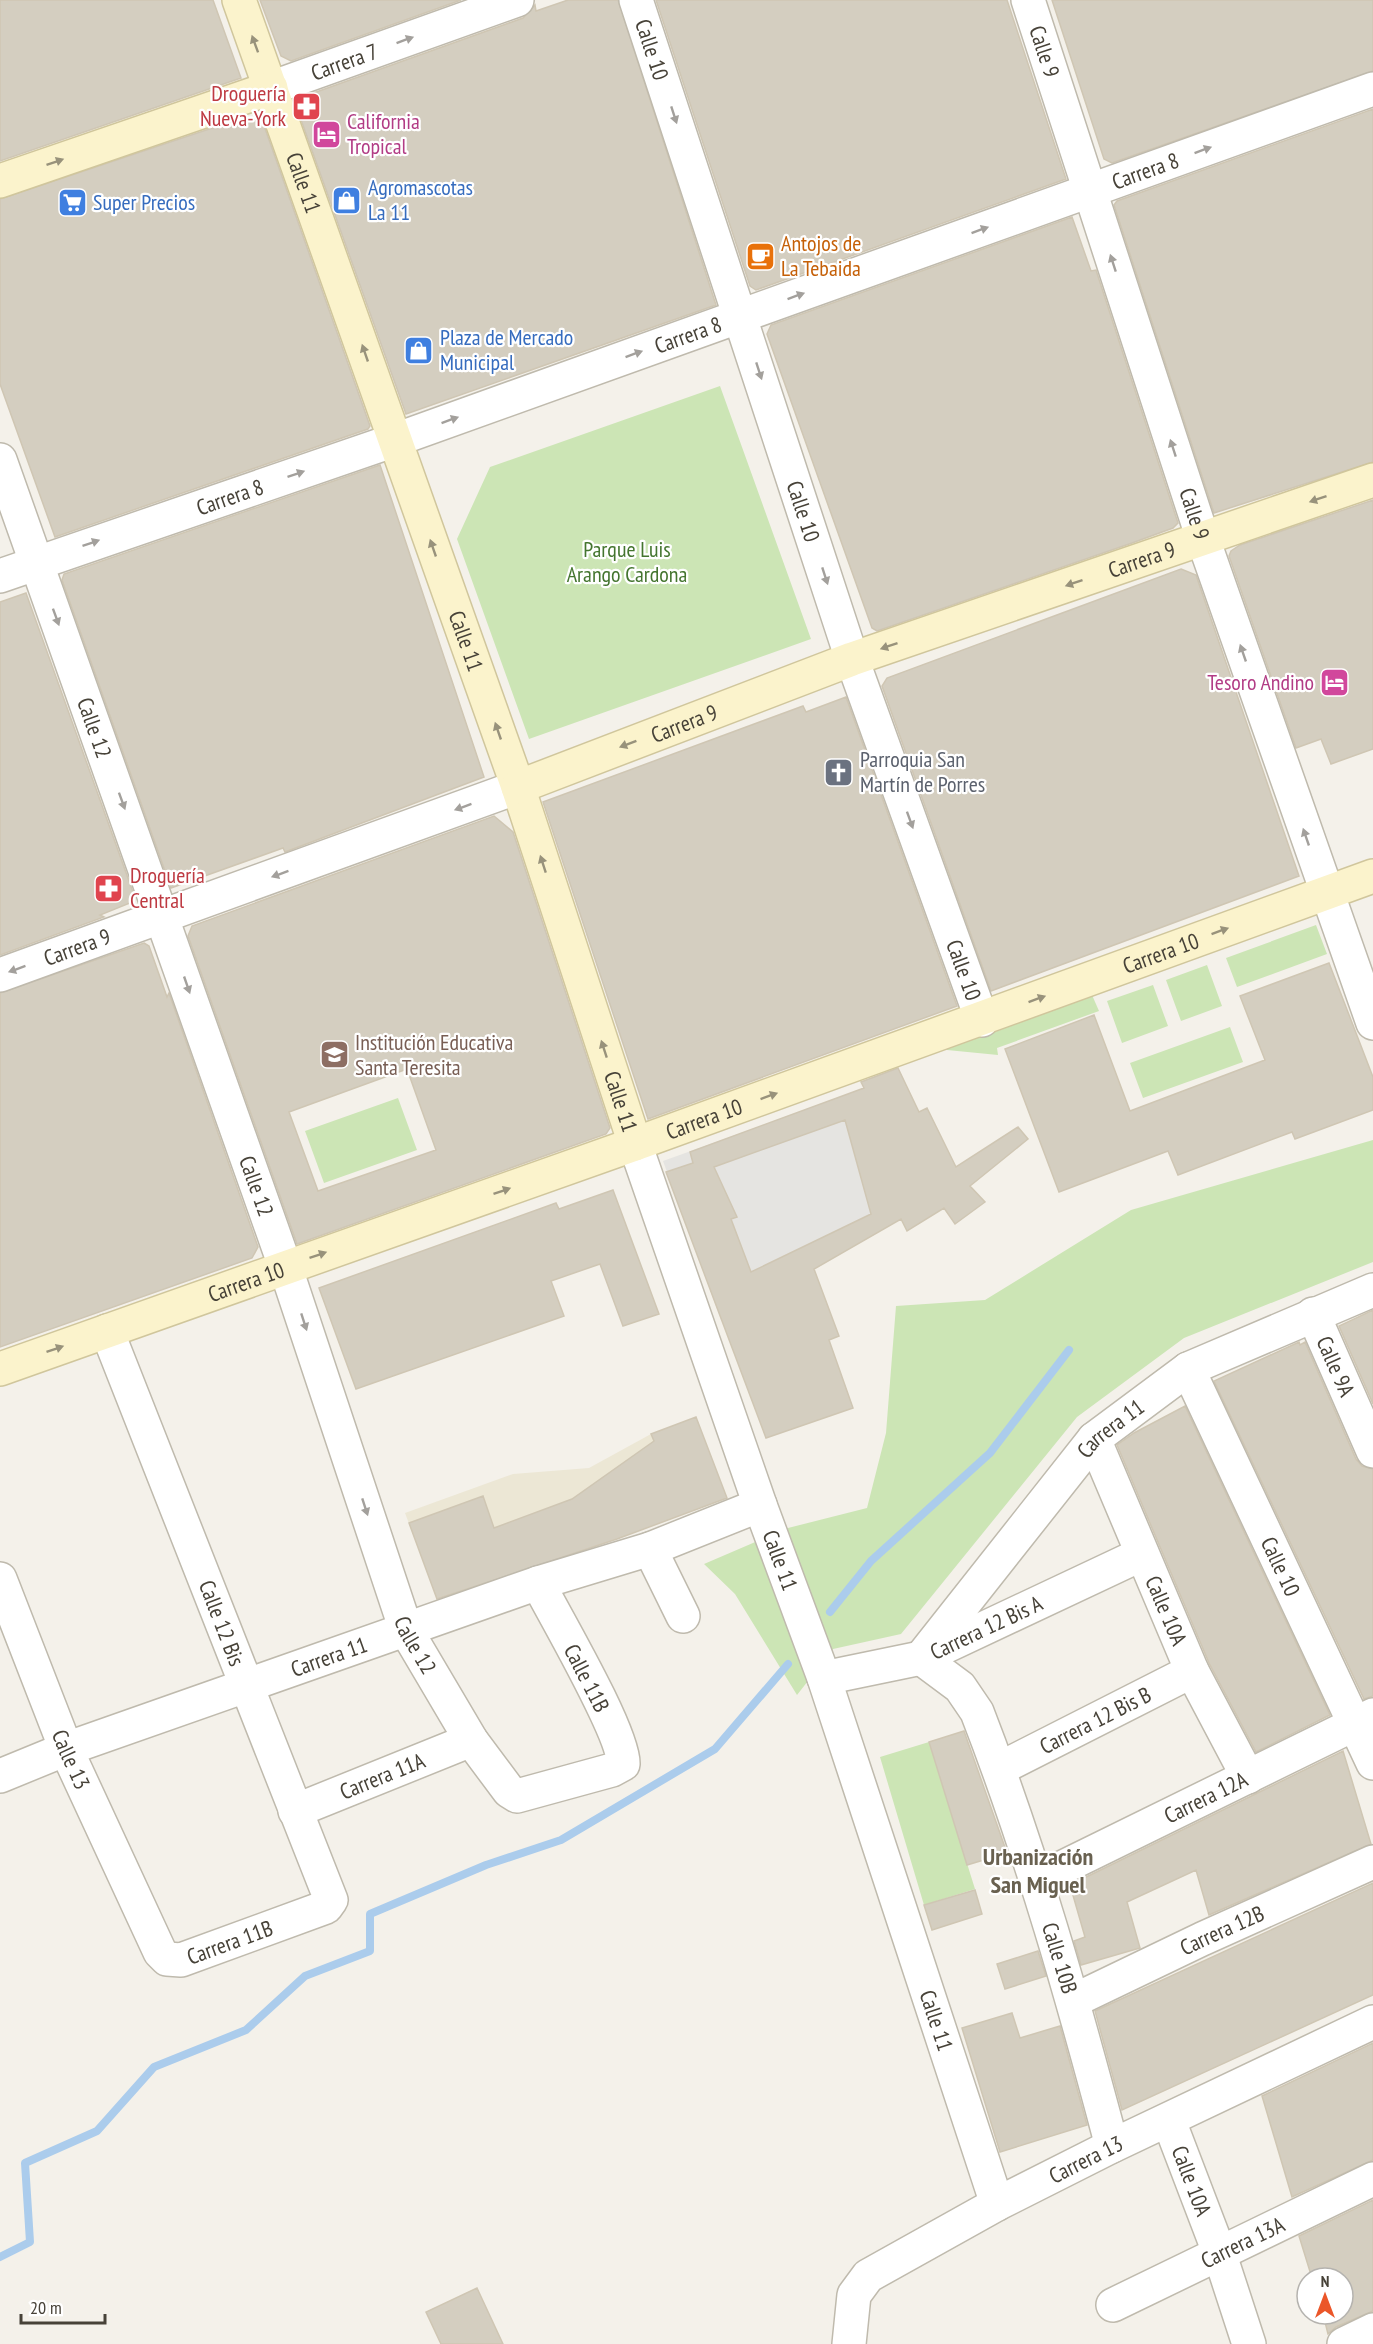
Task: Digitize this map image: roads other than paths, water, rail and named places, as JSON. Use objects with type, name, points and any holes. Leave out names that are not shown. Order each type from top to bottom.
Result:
[{"type":"main road","name":"Calle 11","points":[[239,0],[518,787],[635,1144]]},
{"type":"main road","name":"Carrera 7","points":[[0,181],[271,88]]},
{"type":"main road","name":"Carrera 9","points":[[518,787],[852,659],[1373,480]]},
{"type":"main road","name":"Carrera 10","points":[[0,1369],[982,1020],[1373,876]]},
{"type":"street","name":"Carrera 7","points":[[271,88],[518,0]]},
{"type":"street","name":"Calle 10","points":[[636,0],[852,659],[982,1020]]},
{"type":"street","name":"Calle 9","points":[[1028,0],[1203,539],[1373,1023]]},
{"type":"street","name":"Carrera 8","points":[[0,576],[395,440],[1373,89]]},
{"type":"street","name":"Calle 12","points":[[0,460],[285,1266],[406,1630],[471,1740],[509,1791]]},
{"type":"street","name":"Carrera 9","points":[[0,975],[518,787]]},
{"type":"street","name":"Calle 11","points":[[635,1144],[760,1505],[824,1678],[997,2204]]},
{"type":"street","name":"Carrera 11","points":[[921,1658],[1094,1439],[1188,1369],[1373,1290]]},
{"type":"street","name":"Calle 9A","points":[[1313,1314],[1373,1451]]},
{"type":"street","name":"Calle 12 Bis","points":[[107,1331],[331,1900],[326,1907],[319,1910]]},
{"type":"street","name":"Calle 10","points":[[1188,1369],[1364,1718],[1373,1763]]},
{"type":"street","name":"Calle 10A","points":[[1094,1439],[1192,1671],[1248,1777]]},
{"type":"street","name":"Carrera 11","points":[[0,1776],[66,1749],[537,1583],[650,1549],[760,1505]]},
{"type":"street","points":[[650,1549],[683,1616]]},
{"type":"street","name":"Carrera 12 Bis A","points":[[824,1678],[921,1658],[1142,1554]]},
{"type":"street","name":"Calle 13","points":[[0,1579],[66,1749],[153,1933]]},
{"type":"street","name":"Calle 11B","points":[[509,1791],[517,1796],[531,1794],[612,1770],[622,1764],[624,1754],[597,1696],[537,1583]]},
{"type":"street","name":"Calle 10B","points":[[921,1658],[960,1687],[977,1712],[1037,1880],[1073,2001],[1112,2146]]},
{"type":"street","name":"Carrera 12 Bis B","points":[[999,1769],[1192,1671]]},
{"type":"street","name":"Carrera 12A","points":[[1037,1880],[1364,1718]]},
{"type":"street","name":"Carrera 11A","points":[[295,1811],[471,1740]]},
{"type":"street","name":"Carrera 12B","points":[[1073,2001],[1202,1939],[1373,1862]]},
{"type":"street","name":"Carrera 11B","points":[[153,1933],[160,1952],[167,1959],[181,1960],[319,1910]]},
{"type":"street","name":"Carrera 13","points":[[849,2344],[854,2295],[868,2276],[997,2204],[1112,2146],[1169,2121],[1373,2022]]},
{"type":"street","name":"Calle 10A","points":[[1169,2121],[1219,2252],[1249,2344]]},
{"type":"street","name":"Carrera 13A","points":[[1113,2305],[1373,2179]]},
{"type":"street","points":[[1344,2344],[1373,2330]]},
{"type":"waterway","points":[[830,1612],[871,1561],[990,1453],[1069,1350]]},
{"type":"waterway","points":[[0,2257],[30,2242],[25,2163],[97,2131],[154,2067],[246,2030],[305,1976],[370,1951],[370,1914],[486,1865],[561,1840],[715,1749],[788,1664]]},
{"type":"place","name":"Droguería Nueva-York","points":[[307,106]]},
{"type":"place","name":"California Tropical","points":[[326,134]]},
{"type":"place","name":"Agromascotas La 11","points":[[347,200]]},
{"type":"place","name":"Super Precios","points":[[72,202]]},
{"type":"place","name":"Antojos de La Tebaida","points":[[760,256]]},
{"type":"place","name":"Plaza de Mercado Municipal","points":[[419,350]]},
{"type":"place","name":"Tesoro Andino","points":[[1335,682]]},
{"type":"place","name":"Parroquia San Martín de Porres","points":[[839,772]]},
{"type":"place","name":"Droguería Central","points":[[109,888]]},
{"type":"place","name":"Institución Educativa Santa Teresita","points":[[334,1055]]},
{"type":"district","name":"Urbanización San Miguel","points":[[1038,1871]]},
{"type":"park label","name":"Parque Luis Arango Cardona","points":[[627,562]]}]
